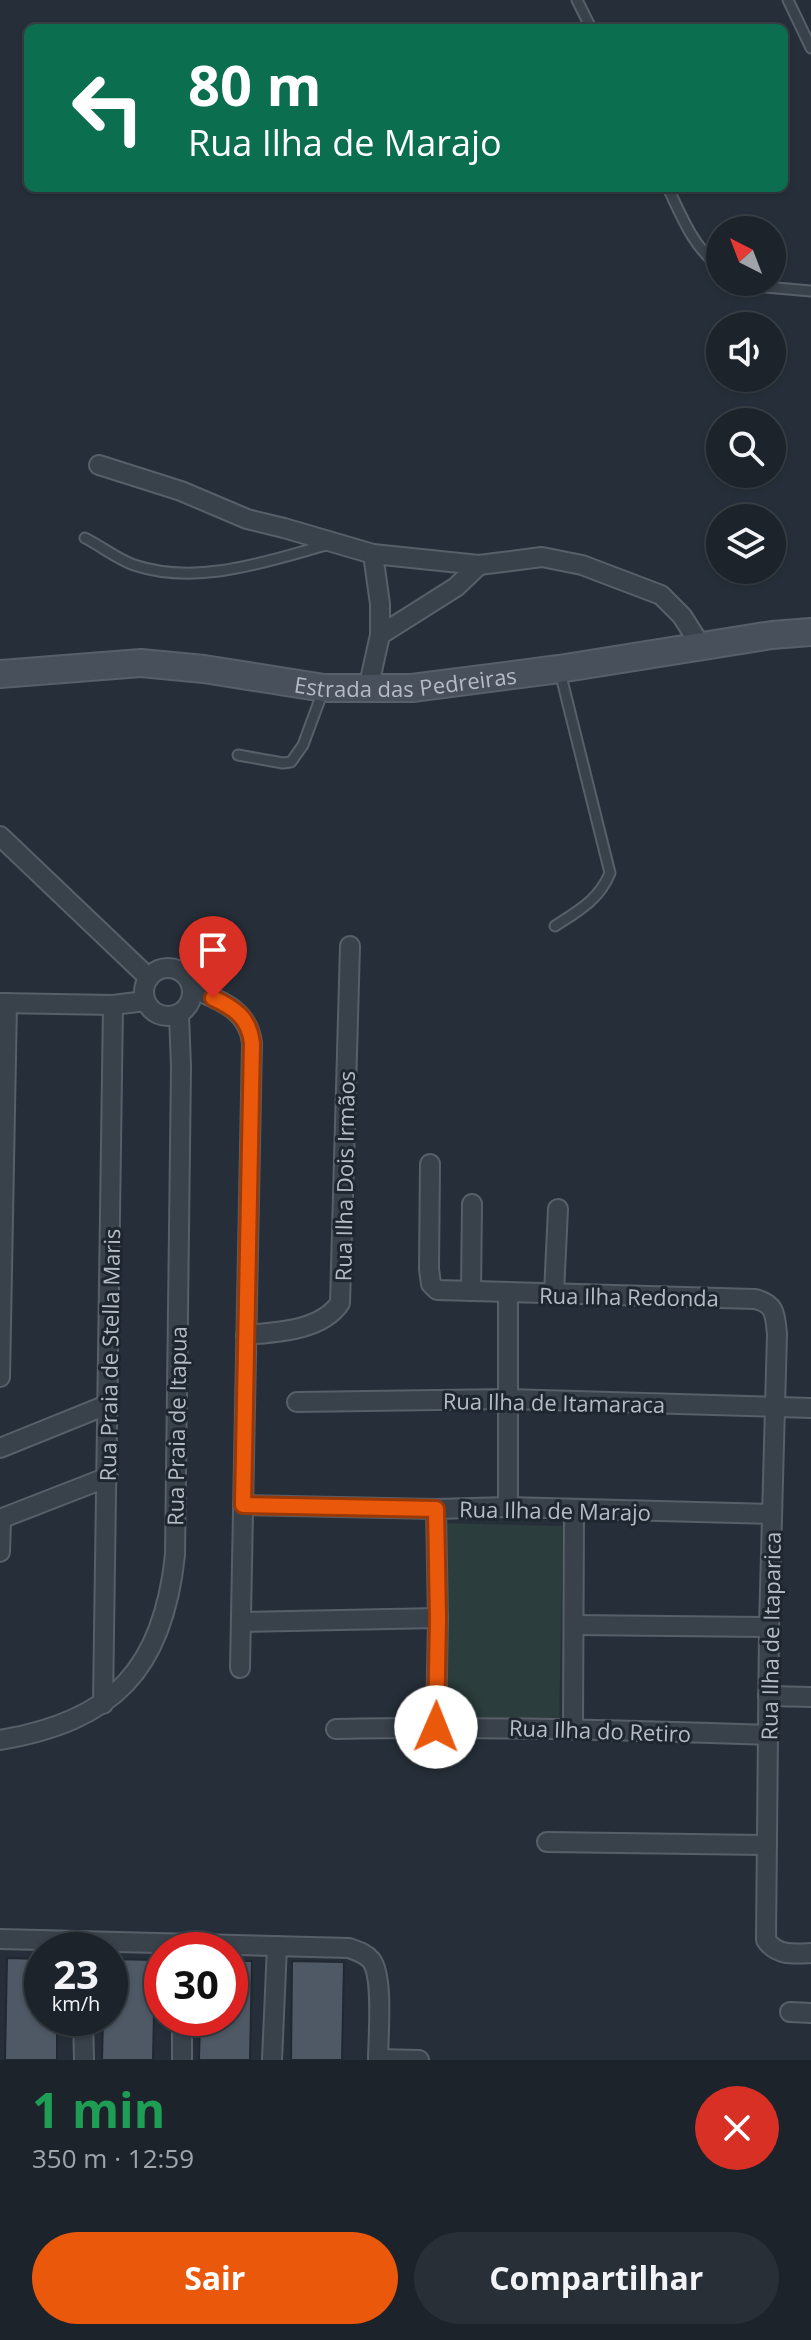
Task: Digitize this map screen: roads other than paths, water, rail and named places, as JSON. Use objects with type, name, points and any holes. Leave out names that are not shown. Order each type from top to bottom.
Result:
[{"type":"street","points":[[99,465],[181,491],[247,519],[373,554],[479,565],[542,557],[582,565],[661,595],[682,616],[701,646]]},
{"type":"street","points":[[368,689],[380,635],[380,604],[373,554]]},
{"type":"street","points":[[380,635],[456,587],[479,565]]},
{"type":"street","name":"Estrada das Pedreiras","points":[[0,674],[141,663],[204,669],[324,688],[412,688],[811,632]]},
{"type":"street","points":[[0,836],[149,978]]},
{"type":"street","name":"Rua Ilha Dois Irmãos","points":[[246,1335],[284,1332],[304,1326],[334,1311],[340,1303],[350,946]]},
{"type":"street","points":[[170,968],[185,974],[192,988],[190,1003],[179,1015],[171,1017],[155,1013],[145,1001],[149,978],[155,972],[170,968]]},
{"type":"street","points":[[192,988],[233,1007],[248,1024],[251,1033],[240,1668]]},
{"type":"street","points":[[0,1377],[3,1003],[113,1005],[145,1001]]},
{"type":"street","name":"Rua Praia de Stella Maris","points":[[103,1704],[113,1005]]},
{"type":"street","name":"Rua Praia de Itapua","points":[[0,1740],[66,1724],[103,1704],[138,1670],[158,1631],[171,1595],[175,1555],[179,1015]]},
{"type":"street","points":[[430,1164],[429,1278],[437,1290],[462,1291],[472,1204]]},
{"type":"street","points":[[554,1293],[558,1209]]},
{"type":"street","name":"Rua Ilha Redonda","points":[[462,1291],[750,1299]]},
{"type":"street","points":[[508,1294],[508,1507]]},
{"type":"street","name":"Rua Ilha de Itaparica","points":[[750,1299],[766,1302],[775,1311],[766,1940],[780,1952],[811,1953]]},
{"type":"street","name":"Rua Ilha de Itamaraca","points":[[297,1402],[507,1399],[811,1408]]},
{"type":"street","points":[[0,1448],[109,1404]]},
{"type":"street","points":[[0,1552],[0,1519],[108,1477]]},
{"type":"street","name":"Rua Ilha de Marajo","points":[[243,1505],[436,1509],[508,1507],[772,1514]]},
{"type":"street","points":[[436,1509],[436,1727]]},
{"type":"street","points":[[573,1728],[574,1510]]},
{"type":"street","points":[[241,1622],[438,1618]]},
{"type":"street","points":[[574,1625],[769,1627]]},
{"type":"street","points":[[768,1696],[811,1697]]},
{"type":"street","name":"Rua Ilha do Retiro","points":[[336,1729],[573,1728],[768,1735]]},
{"type":"street","points":[[547,1842],[767,1845]]},
{"type":"street","points":[[0,1939],[24,1941]]},
{"type":"street","points":[[248,1946],[349,1948],[362,1952],[371,1960],[378,1983],[378,2060],[419,2060]]},
{"type":"street","points":[[272,2060],[277,1946]]},
{"type":"street","points":[[790,2012],[811,2013]]},
{"type":"street","points":[[83,2036],[84,2060]]},
{"type":"street","points":[[182,2036],[182,2060]]},
{"type":"lane","points":[[577,0],[589,24]]},
{"type":"lane","points":[[788,0],[806,28],[811,48]]},
{"type":"lane","points":[[670,192],[694,241],[706,256]]},
{"type":"lane","points":[[786,289],[811,291]]},
{"type":"lane","points":[[85,538],[132,564],[169,573],[207,572],[253,565],[334,543]]},
{"type":"lane","points":[[555,926],[591,902],[604,889],[610,873],[559,669]]},
{"type":"lane","points":[[238,755],[291,762],[303,745],[324,688]]}]
